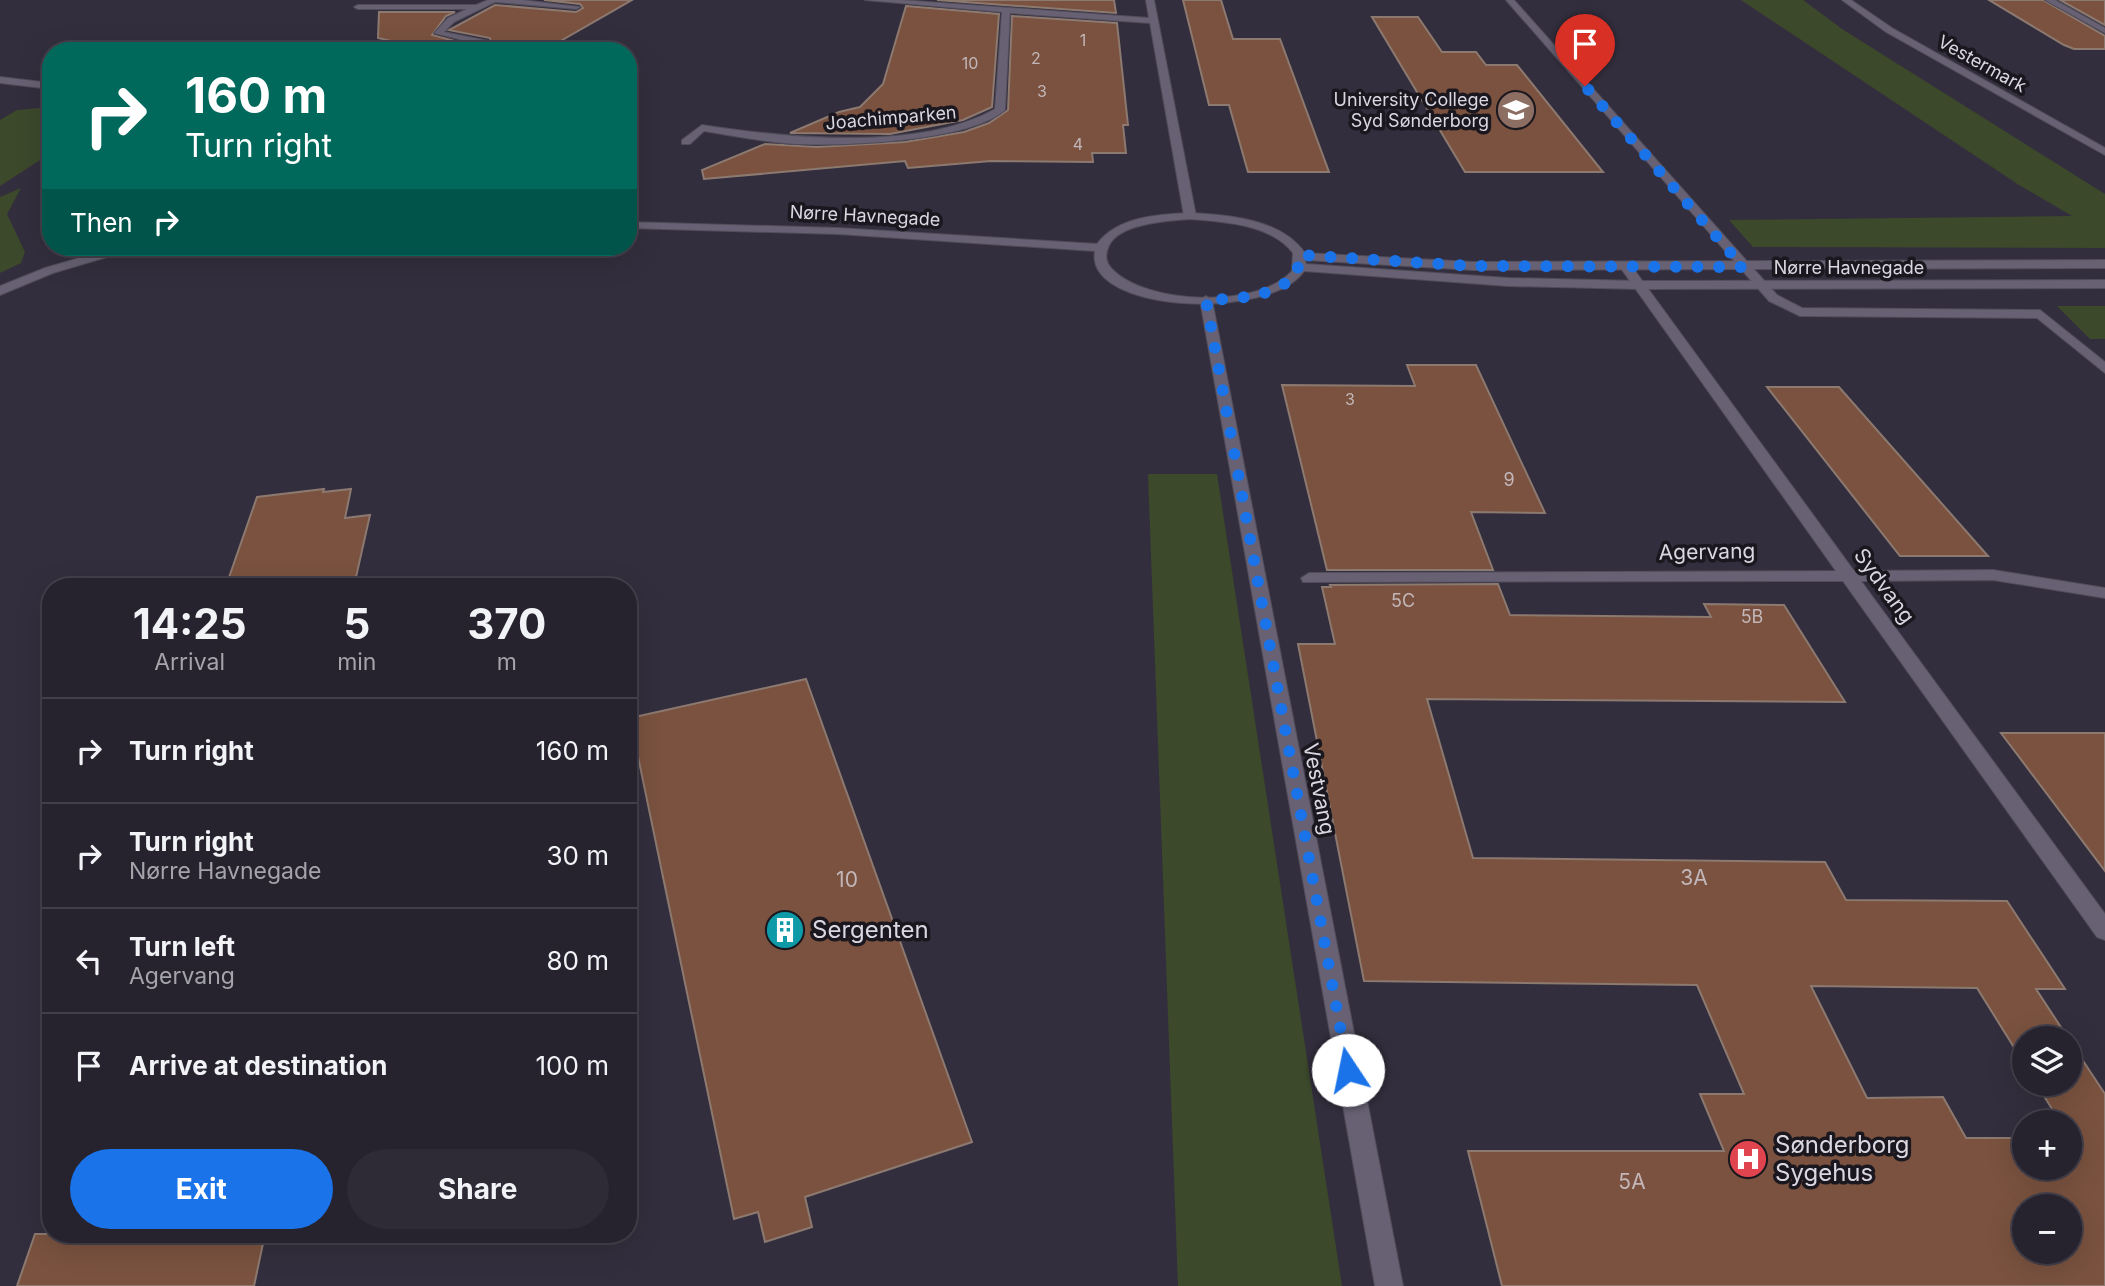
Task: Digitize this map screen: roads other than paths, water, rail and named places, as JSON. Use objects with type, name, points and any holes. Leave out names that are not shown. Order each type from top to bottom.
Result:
[{"type":"street","points":[[481,42],[438,33],[451,20],[494,0],[576,7]]},
{"type":"street","points":[[872,0],[1154,21]]},
{"type":"street","points":[[1150,0],[1190,216]]},
{"type":"street","points":[[1510,0],[1773,298],[1800,312],[2040,313],[2105,369]]},
{"type":"street","name":"Vestermark","points":[[1846,0],[1889,30],[2105,152]]},
{"type":"street","points":[[2049,0],[2105,31]]},
{"type":"street","points":[[358,7],[476,8]]},
{"type":"street","name":"Joachimparken","points":[[686,142],[702,128],[809,141],[946,131],[989,119],[1000,110],[1006,10]]},
{"type":"street","points":[[0,80],[42,85]]},
{"type":"street","points":[[1190,216],[1229,219],[1273,231],[1291,242],[1300,261],[1290,281],[1269,291],[1240,298],[1176,298],[1125,284],[1108,273],[1100,260],[1100,248],[1111,235],[1131,225],[1158,218],[1190,216]]},
{"type":"street","name":"Nørre Havnegade","points":[[637,225],[825,230],[1100,248]]},
{"type":"street","points":[[0,291],[26,278],[92,256]]},
{"type":"street","name":"Nørre Havnegade","points":[[1300,261],[1626,267],[2105,264]]},
{"type":"street","name":"Nørre Havnegade","points":[[1300,261],[1508,282],[1763,286],[2105,284]]},
{"type":"street","name":"Sydvang","points":[[1626,267],[2105,930]]},
{"type":"street","name":"Vestvang","points":[[1206,300],[1389,1286]]},
{"type":"street","name":"Agervang","points":[[1309,578],[1993,575],[2105,593]]},
{"type":"place","name":"University College Syd Sønderborg","points":[[1516,110]]},
{"type":"place","name":"Sergenten","points":[[785,930]]},
{"type":"place","name":"Sønderborg Sygehus","points":[[1748,1159]]}]
